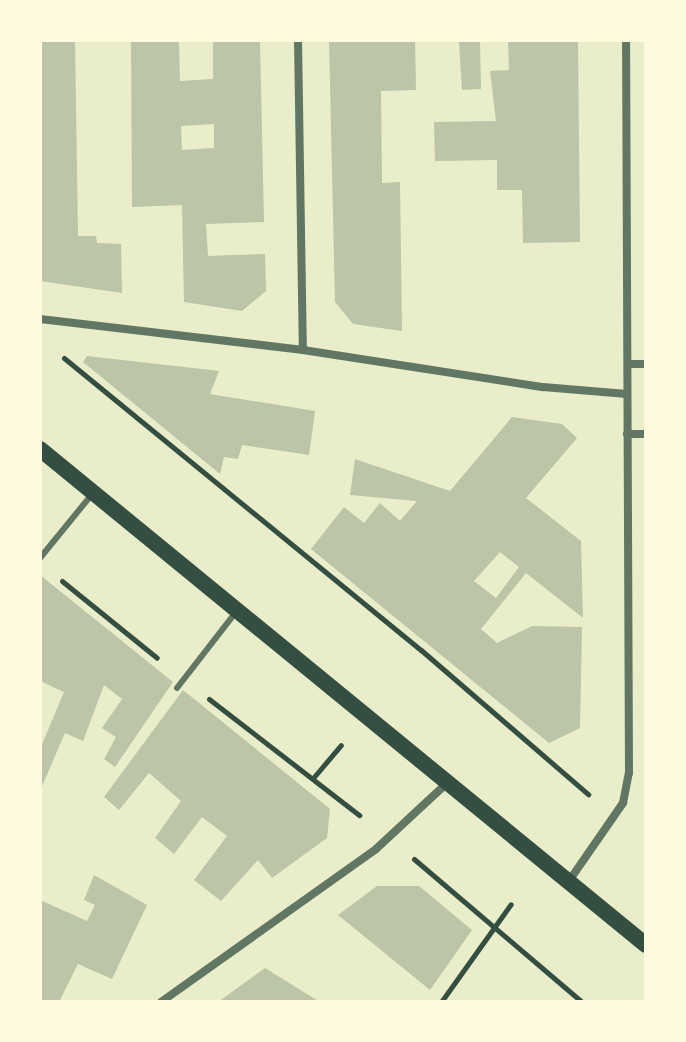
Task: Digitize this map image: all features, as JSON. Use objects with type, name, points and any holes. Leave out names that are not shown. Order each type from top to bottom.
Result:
[{"type":"main road","points":[[40,449],[646,945]]},
{"type":"street","points":[[298,40],[303,350]]},
{"type":"street","points":[[568,882],[623,803],[629,773],[626,40]]},
{"type":"street","points":[[40,319],[303,350],[543,387],[627,394]]},
{"type":"street","points":[[629,364],[646,364]]},
{"type":"street","points":[[627,434],[646,434]]},
{"type":"street","points":[[161,1002],[376,849],[447,783]]},
{"type":"lane","points":[[40,558],[93,492]]},
{"type":"lane","points":[[177,688],[239,609]]},
{"type":"path","points":[[59,347],[62,356],[421,650],[577,785]]},
{"type":"path","points":[[313,778],[347,739]]},
{"type":"path","points":[[408,854],[492,929],[582,1002]]},
{"type":"path","points":[[441,1002],[511,904]]},
{"type":"building","points":[[40,40],[75,40],[78,236],[96,236],[97,243],[121,244],[122,293],[40,281]]},
{"type":"building","points":[[131,40],[179,40],[180,81],[213,79],[213,40],[260,40],[264,222],[206,224],[208,256],[265,254],[266,291],[242,311],[184,302],[182,205],[132,207]],"holes":[[[214,124],[214,148],[182,150],[181,126]]]},
{"type":"building","points":[[329,40],[415,40],[416,90],[381,91],[382,183],[400,182],[402,331],[353,324],[335,302]]},
{"type":"building","points":[[480,40],[481,89],[462,90],[459,42]]},
{"type":"building","points":[[508,40],[578,40],[580,242],[523,243],[522,190],[497,190],[497,160],[435,161],[434,122],[496,121],[490,71],[509,70]]},
{"type":"building","points":[[87,356],[219,371],[210,394],[315,411],[309,455],[242,445],[238,459],[224,457],[220,474],[83,362]]},
{"type":"building","points":[[512,417],[562,424],[577,438],[526,498],[581,541],[583,618],[526,573],[481,629],[497,643],[532,626],[582,627],[580,728],[549,743],[311,549],[344,507],[364,523],[380,503],[400,521],[417,501],[350,495],[355,459],[450,491]],"holes":[[[500,552],[519,567],[496,598],[474,581]]]},
{"type":"building","points":[[40,575],[173,682],[115,767],[104,759],[116,737],[102,728],[122,699],[104,685],[83,741],[65,733],[40,791],[40,749],[64,692],[40,681]]},
{"type":"building","points":[[183,690],[330,809],[327,838],[272,878],[258,860],[221,901],[194,880],[227,836],[202,817],[174,854],[155,838],[181,801],[149,773],[119,810],[104,797]]},
{"type":"building","points":[[94,875],[147,905],[112,979],[78,964],[59,1002],[40,1002],[40,900],[87,921],[95,905],[84,900]]},
{"type":"building","points":[[377,886],[419,886],[472,930],[430,990],[338,915]]},
{"type":"building","points":[[265,968],[320,1002],[218,1002]]}]
